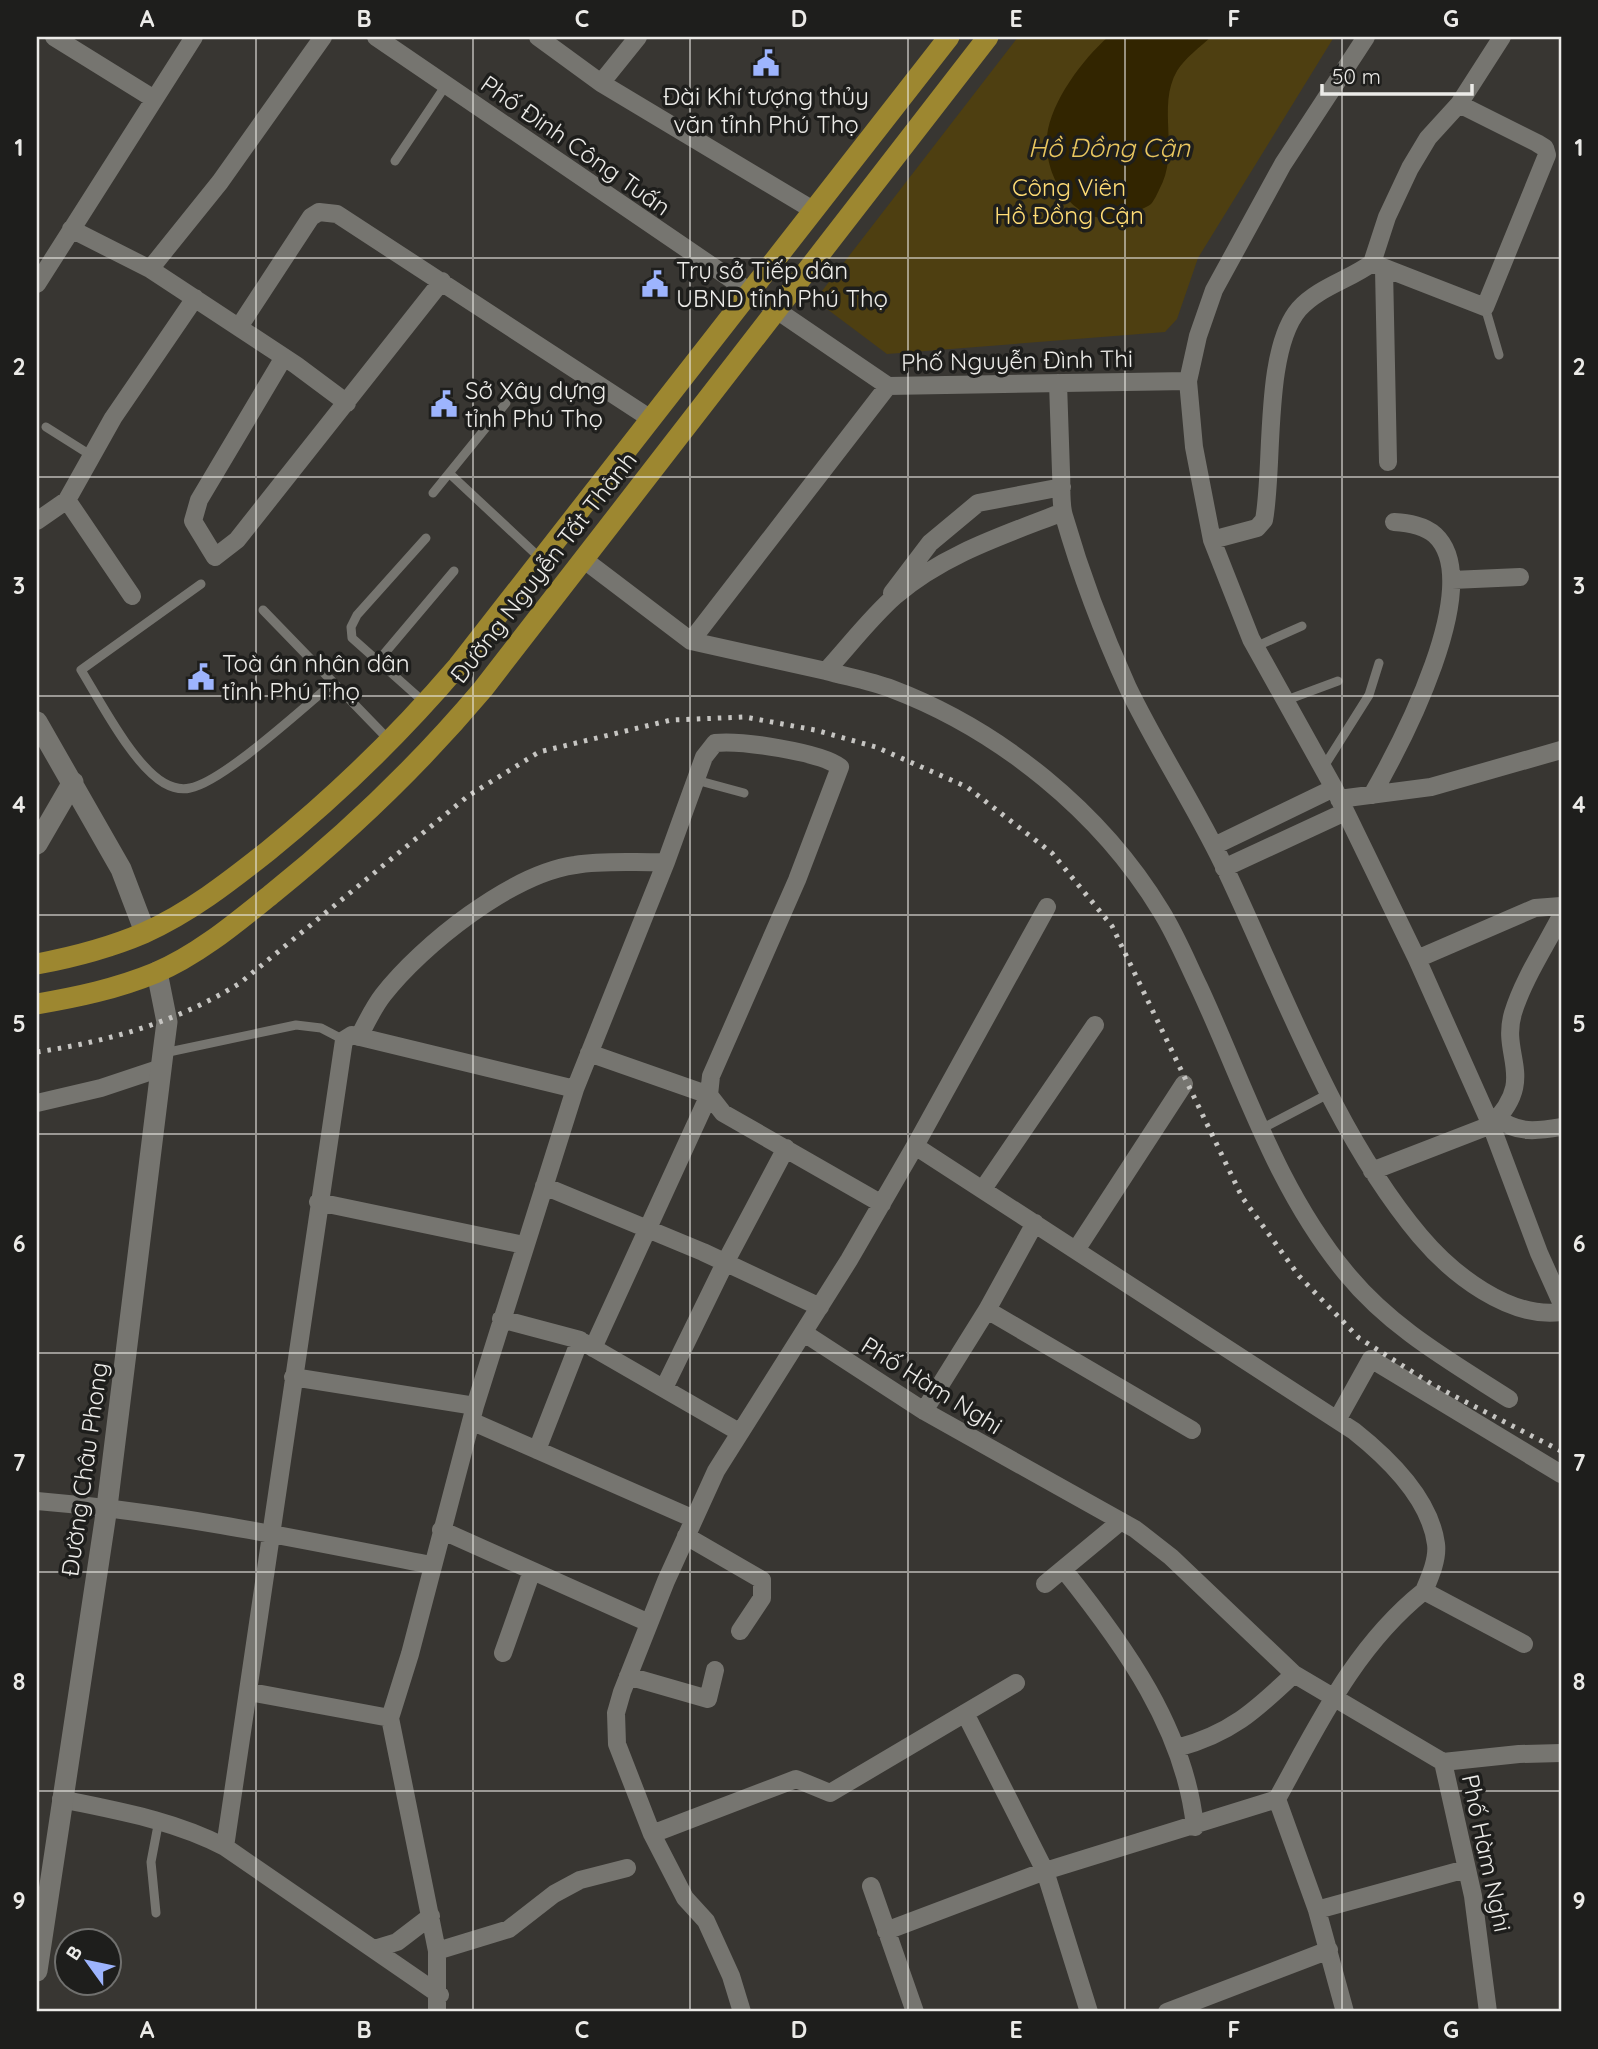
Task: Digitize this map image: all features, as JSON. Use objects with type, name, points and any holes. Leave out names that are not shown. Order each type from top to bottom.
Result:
[{"type":"main road","name":"Đường Nguyễn Tất Thành","points":[[37,964],[89,953],[145,932],[209,896],[299,826],[391,743],[458,666],[948,37]]},
{"type":"main road","name":"Đường Nguyễn Tất Thành","points":[[37,1004],[101,992],[157,972],[227,929],[321,855],[416,767],[483,689],[988,37]]},
{"type":"main road","points":[[458,666],[483,689]]},
{"type":"street","points":[[54,37],[154,99]]},
{"type":"street","points":[[37,284],[43,260],[71,229],[194,37]]},
{"type":"street","points":[[150,269],[220,182],[323,37]]},
{"type":"street","name":"Phố Đinh Công Tuấn","points":[[376,37],[749,293]]},
{"type":"street","points":[[538,37],[601,83],[813,211]]},
{"type":"street","points":[[601,83],[638,37]]},
{"type":"street","points":[[1366,37],[1283,164],[1225,268],[1202,320],[1188,381],[1194,447],[1212,540],[1255,647],[1323,768],[1495,1121],[1535,1243],[1561,1302]]},
{"type":"street","points":[[1388,461],[1378,266],[1387,217],[1410,168],[1428,138],[1459,104],[1502,37]]},
{"type":"street","points":[[1212,540],[1256,528],[1264,520],[1274,395],[1284,337],[1291,322],[1317,295],[1378,266],[1485,307],[1547,155],[1545,148],[1537,142],[1459,104]]},
{"type":"street","points":[[239,327],[311,218],[319,212],[337,214],[651,419]]},
{"type":"street","points":[[71,229],[150,269],[284,357],[347,403]]},
{"type":"street","points":[[284,357],[198,500],[193,521],[215,556],[237,540],[442,281]]},
{"type":"street","name":"Phố Nguyễn Đình Thi","points":[[749,293],[888,386],[1188,381]]},
{"type":"street","points":[[37,521],[67,500],[113,418],[195,298]]},
{"type":"street","points":[[1058,383],[1063,512],[1096,611],[1128,688],[1214,846],[1330,1093],[1373,1171],[1421,1238],[1455,1271],[1516,1307],[1537,1313],[1561,1312]]},
{"type":"street","points":[[691,641],[888,386]]},
{"type":"street","points":[[880,610],[924,549],[968,509],[990,499],[1062,487]]},
{"type":"street","points":[[67,500],[132,596]]},
{"type":"street","points":[[826,671],[897,594],[967,549],[1063,512]]},
{"type":"street","points":[[1372,795],[1401,745],[1428,683],[1452,580],[1450,561],[1435,535],[1421,527],[1394,522]]},
{"type":"street","points":[[583,559],[691,641],[826,671],[892,689],[951,716],[1040,775],[1104,836],[1162,912],[1199,988],[1259,1130],[1285,1183],[1345,1272],[1375,1305],[1420,1342],[1509,1399]]},
{"type":"street","points":[[1452,580],[1520,577]]},
{"type":"street","points":[[37,722],[125,876],[145,932]]},
{"type":"street","points":[[438,2003],[437,1951],[390,1718],[410,1654],[431,1565],[473,1414],[524,1245],[575,1089],[666,862],[708,748],[724,742],[827,760],[841,767],[797,880],[711,1076],[709,1095],[537,1450]]},
{"type":"street","points":[[1214,846],[1339,800],[1431,787],[1478,776],[1561,750]]},
{"type":"street","points":[[37,844],[73,782]]},
{"type":"street","points":[[1224,868],[1339,800]]},
{"type":"street","points":[[225,1847],[250,1692],[318,1202],[351,1038],[382,995],[421,956],[447,933],[518,885],[574,865],[666,862]]},
{"type":"street","points":[[1417,959],[1528,911],[1561,906]]},
{"type":"street","points":[[742,2012],[731,1976],[706,1921],[685,1898],[652,1834],[617,1744],[616,1713],[628,1676],[686,1536],[739,1432],[804,1333],[882,1204],[1046,907]]},
{"type":"street","points":[[1373,1171],[1495,1121],[1514,1089],[1516,1071],[1512,1016],[1561,916]]},
{"type":"street","name":"Đường Châu Phong","points":[[37,1971],[107,1507],[167,1021],[157,972]]},
{"type":"street","points":[[982,1189],[1095,1026]]},
{"type":"street","points":[[351,1038],[575,1089]]},
{"type":"street","points":[[589,1053],[709,1095],[723,1113],[882,1204]]},
{"type":"street","points":[[37,1103],[101,1088],[162,1061]]},
{"type":"street","points":[[1076,1250],[1184,1084]]},
{"type":"street","points":[[1495,1121],[1516,1129],[1535,1131],[1561,1126]]},
{"type":"street","points":[[886,1931],[1045,1871],[1277,1799],[1333,1695],[1365,1648],[1385,1625],[1424,1591],[1432,1572],[1436,1545],[1429,1520],[1392,1464],[1337,1420],[915,1146]]},
{"type":"street","points":[[664,1388],[725,1263],[786,1148]]},
{"type":"street","points":[[544,1186],[725,1263],[820,1307]]},
{"type":"street","points":[[318,1202],[524,1245]]},
{"type":"street","points":[[924,1411],[987,1310],[1035,1223]]},
{"type":"street","points":[[987,1310],[1192,1430]]},
{"type":"street","points":[[501,1319],[587,1344],[739,1432]]},
{"type":"street","name":"Phố Hàm Nghi","points":[[804,1333],[924,1411],[1121,1521],[1171,1557],[1294,1674],[1443,1762],[1479,1935],[1488,2012]]},
{"type":"street","points":[[1337,1420],[1371,1359],[1561,1474]]},
{"type":"street","points":[[293,1377],[473,1414],[537,1450],[694,1519]]},
{"type":"street","points":[[37,1501],[107,1507],[270,1533],[431,1565]]},
{"type":"street","points":[[1045,1584],[1121,1521]]},
{"type":"street","points":[[441,1530],[649,1623]]},
{"type":"street","points":[[686,1536],[762,1580],[762,1598],[740,1631]]},
{"type":"street","points":[[1064,1570],[1129,1656],[1177,1748],[1192,1797],[1195,1826]]},
{"type":"street","points":[[503,1653],[532,1571]]},
{"type":"street","points":[[1424,1591],[1524,1644]]},
{"type":"street","points":[[628,1676],[708,1699],[715,1670]]},
{"type":"street","points":[[1177,1748],[1208,1740],[1239,1724],[1294,1674]]},
{"type":"street","points":[[652,1834],[796,1779],[830,1793],[1016,1683]]},
{"type":"street","points":[[250,1692],[390,1718]]},
{"type":"street","points":[[965,1713],[1045,1871],[1089,2012]]},
{"type":"street","points":[[1443,1762],[1519,1754],[1561,1753]]},
{"type":"street","points":[[1277,1799],[1317,1910],[1345,2012]]},
{"type":"street","points":[[61,1800],[159,1820],[197,1832],[225,1847],[374,1949],[438,2003]]},
{"type":"street","points":[[437,1951],[509,1929],[562,1889],[580,1880],[627,1868]]},
{"type":"street","points":[[1317,1910],[1466,1869]]},
{"type":"street","points":[[870,1886],[915,2012]]},
{"type":"street","points":[[374,1949],[397,1942],[431,1916]]},
{"type":"street","points":[[1167,2012],[1329,1950]]},
{"type":"lane","points":[[395,161],[446,85]]},
{"type":"lane","points":[[1485,307],[1499,355]]},
{"type":"lane","points":[[433,494],[506,403]]},
{"type":"lane","points":[[46,427],[92,456]]},
{"type":"lane","points":[[450,474],[541,559]]},
{"type":"lane","points":[[426,538],[357,615],[351,627],[352,638],[426,704]]},
{"type":"lane","points":[[378,661],[454,571]]},
{"type":"lane","points":[[201,584],[81,670],[122,738],[155,777],[180,789],[192,788],[213,778],[276,732],[333,683]]},
{"type":"lane","points":[[264,610],[391,743]]},
{"type":"lane","points":[[1255,647],[1302,626]]},
{"type":"lane","points":[[1323,768],[1369,695],[1379,663]]},
{"type":"lane","points":[[1284,701],[1338,681]]},
{"type":"lane","points":[[696,780],[744,793]]},
{"type":"lane","points":[[162,1061],[296,1024],[321,1028],[351,1038]]},
{"type":"lane","points":[[1259,1130],[1330,1093]]},
{"type":"lane","points":[[156,1913],[151,1862],[159,1820]]},
{"type":"green space","name":"Công Viên Hồ Đồng Cận","points":[[1018,37],[1334,37],[1198,258],[1177,319],[1165,332],[887,354],[815,300]]},
{"type":"water","name":"Hồ Đồng Cận","points":[[1108,37],[1211,37],[1184,62],[1171,85],[1168,99],[1168,160],[1165,175],[1155,197],[1151,204],[1144,208],[1113,218],[1096,217],[1081,211],[1069,200],[1051,171],[1047,153],[1050,123],[1061,95],[1088,57]]},
{"type":"railway","points":[[37,1052],[91,1042],[142,1028],[192,1009],[240,983],[468,796],[539,752],[671,720],[745,717],[815,730],[876,747],[967,787],[1052,853],[1112,926],[1242,1197],[1299,1276],[1359,1338],[1433,1385],[1561,1451]]},
{"type":"place","name":"Đài Khí tượng thủy văn tỉnh Phú Thọ","points":[[766,63]]},
{"type":"place","name":"Trụ sở Tiếp dân UBND tỉnh Phú Thọ","points":[[655,284]]},
{"type":"place","name":"Sở Xây dựng tỉnh Phú Thọ","points":[[444,404]]},
{"type":"place","name":"Toà án nhân dân tỉnh Phú Thọ","points":[[201,677]]}]
